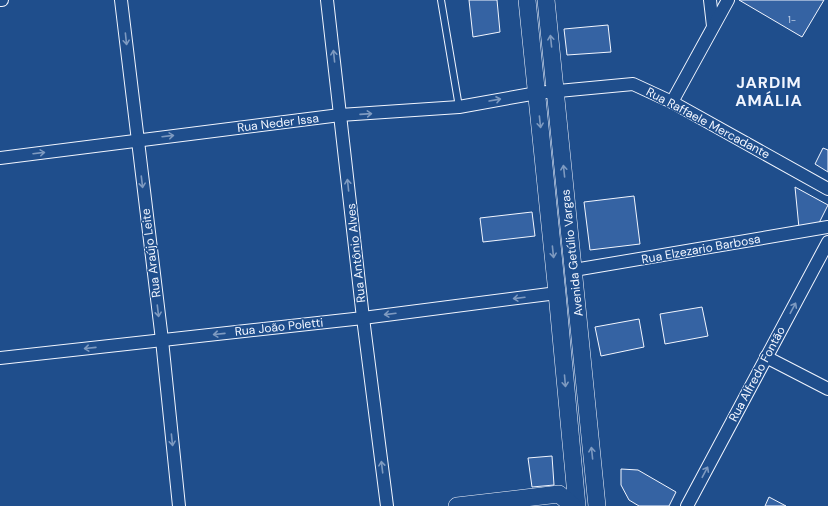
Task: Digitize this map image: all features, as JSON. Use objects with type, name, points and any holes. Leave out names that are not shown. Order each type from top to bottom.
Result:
[{"type":"main road","name":"Avenida Getúlio Vargas","points":[[527,0],[557,293],[567,491],[577,506]]},
{"type":"main road","name":"Avenida Getúlio Vargas","points":[[546,0],[597,506]]},
{"type":"main road","points":[[457,506],[567,491],[595,485]]},
{"type":"main road","points":[[567,491],[573,506]]},
{"type":"street","name":"Rua Araújo Leite","points":[[121,0],[162,340],[179,506]]},
{"type":"street","name":"Rua Antônio Alves","points":[[327,0],[363,318],[387,506]]},
{"type":"street","points":[[710,0],[713,26]]},
{"type":"street","points":[[672,102],[728,0]]},
{"type":"street","name":"Rua Raffaele Mercadante","points":[[556,90],[632,84],[672,102],[828,189]]},
{"type":"street","name":"Rua Neder Issa","points":[[0,158],[340,116],[459,106],[556,90]]},
{"type":"street","name":"Rua Elzezario Barbosa","points":[[574,270],[828,227]]},
{"type":"street","name":"Rua Alfredo Fontão","points":[[687,506],[828,242]]},
{"type":"street","name":"Rua João Poletti","points":[[0,358],[363,318],[557,293]]},
{"type":"street","points":[[766,357],[828,389]]},
{"type":"lane","points":[[441,0],[459,106]]},
{"type":"building","points":[[469,0],[497,0],[500,32],[473,37]]},
{"type":"building","points":[[739,0],[824,0],[802,37]]},
{"type":"building","points":[[608,25],[611,52],[567,55],[564,29]]},
{"type":"building","points":[[823,148],[828,150],[828,172],[815,164]]},
{"type":"building","points":[[795,187],[828,205],[818,225],[799,228]]},
{"type":"building","points":[[634,196],[640,244],[590,250],[584,202]]},
{"type":"building","points":[[532,212],[535,236],[483,242],[480,218]]},
{"type":"building","points":[[702,307],[708,336],[665,344],[660,314]]},
{"type":"building","points":[[639,319],[644,347],[601,356],[595,327]]},
{"type":"building","points":[[552,456],[554,485],[532,487],[528,458]]},
{"type":"building","points":[[621,469],[638,470],[676,492],[669,506],[639,506],[629,500],[621,485]]},
{"type":"building","points":[[769,497],[786,506],[765,506]]},
{"type":"district","name":"JARDIM AMÁLIA","points":[[769,91]]}]
